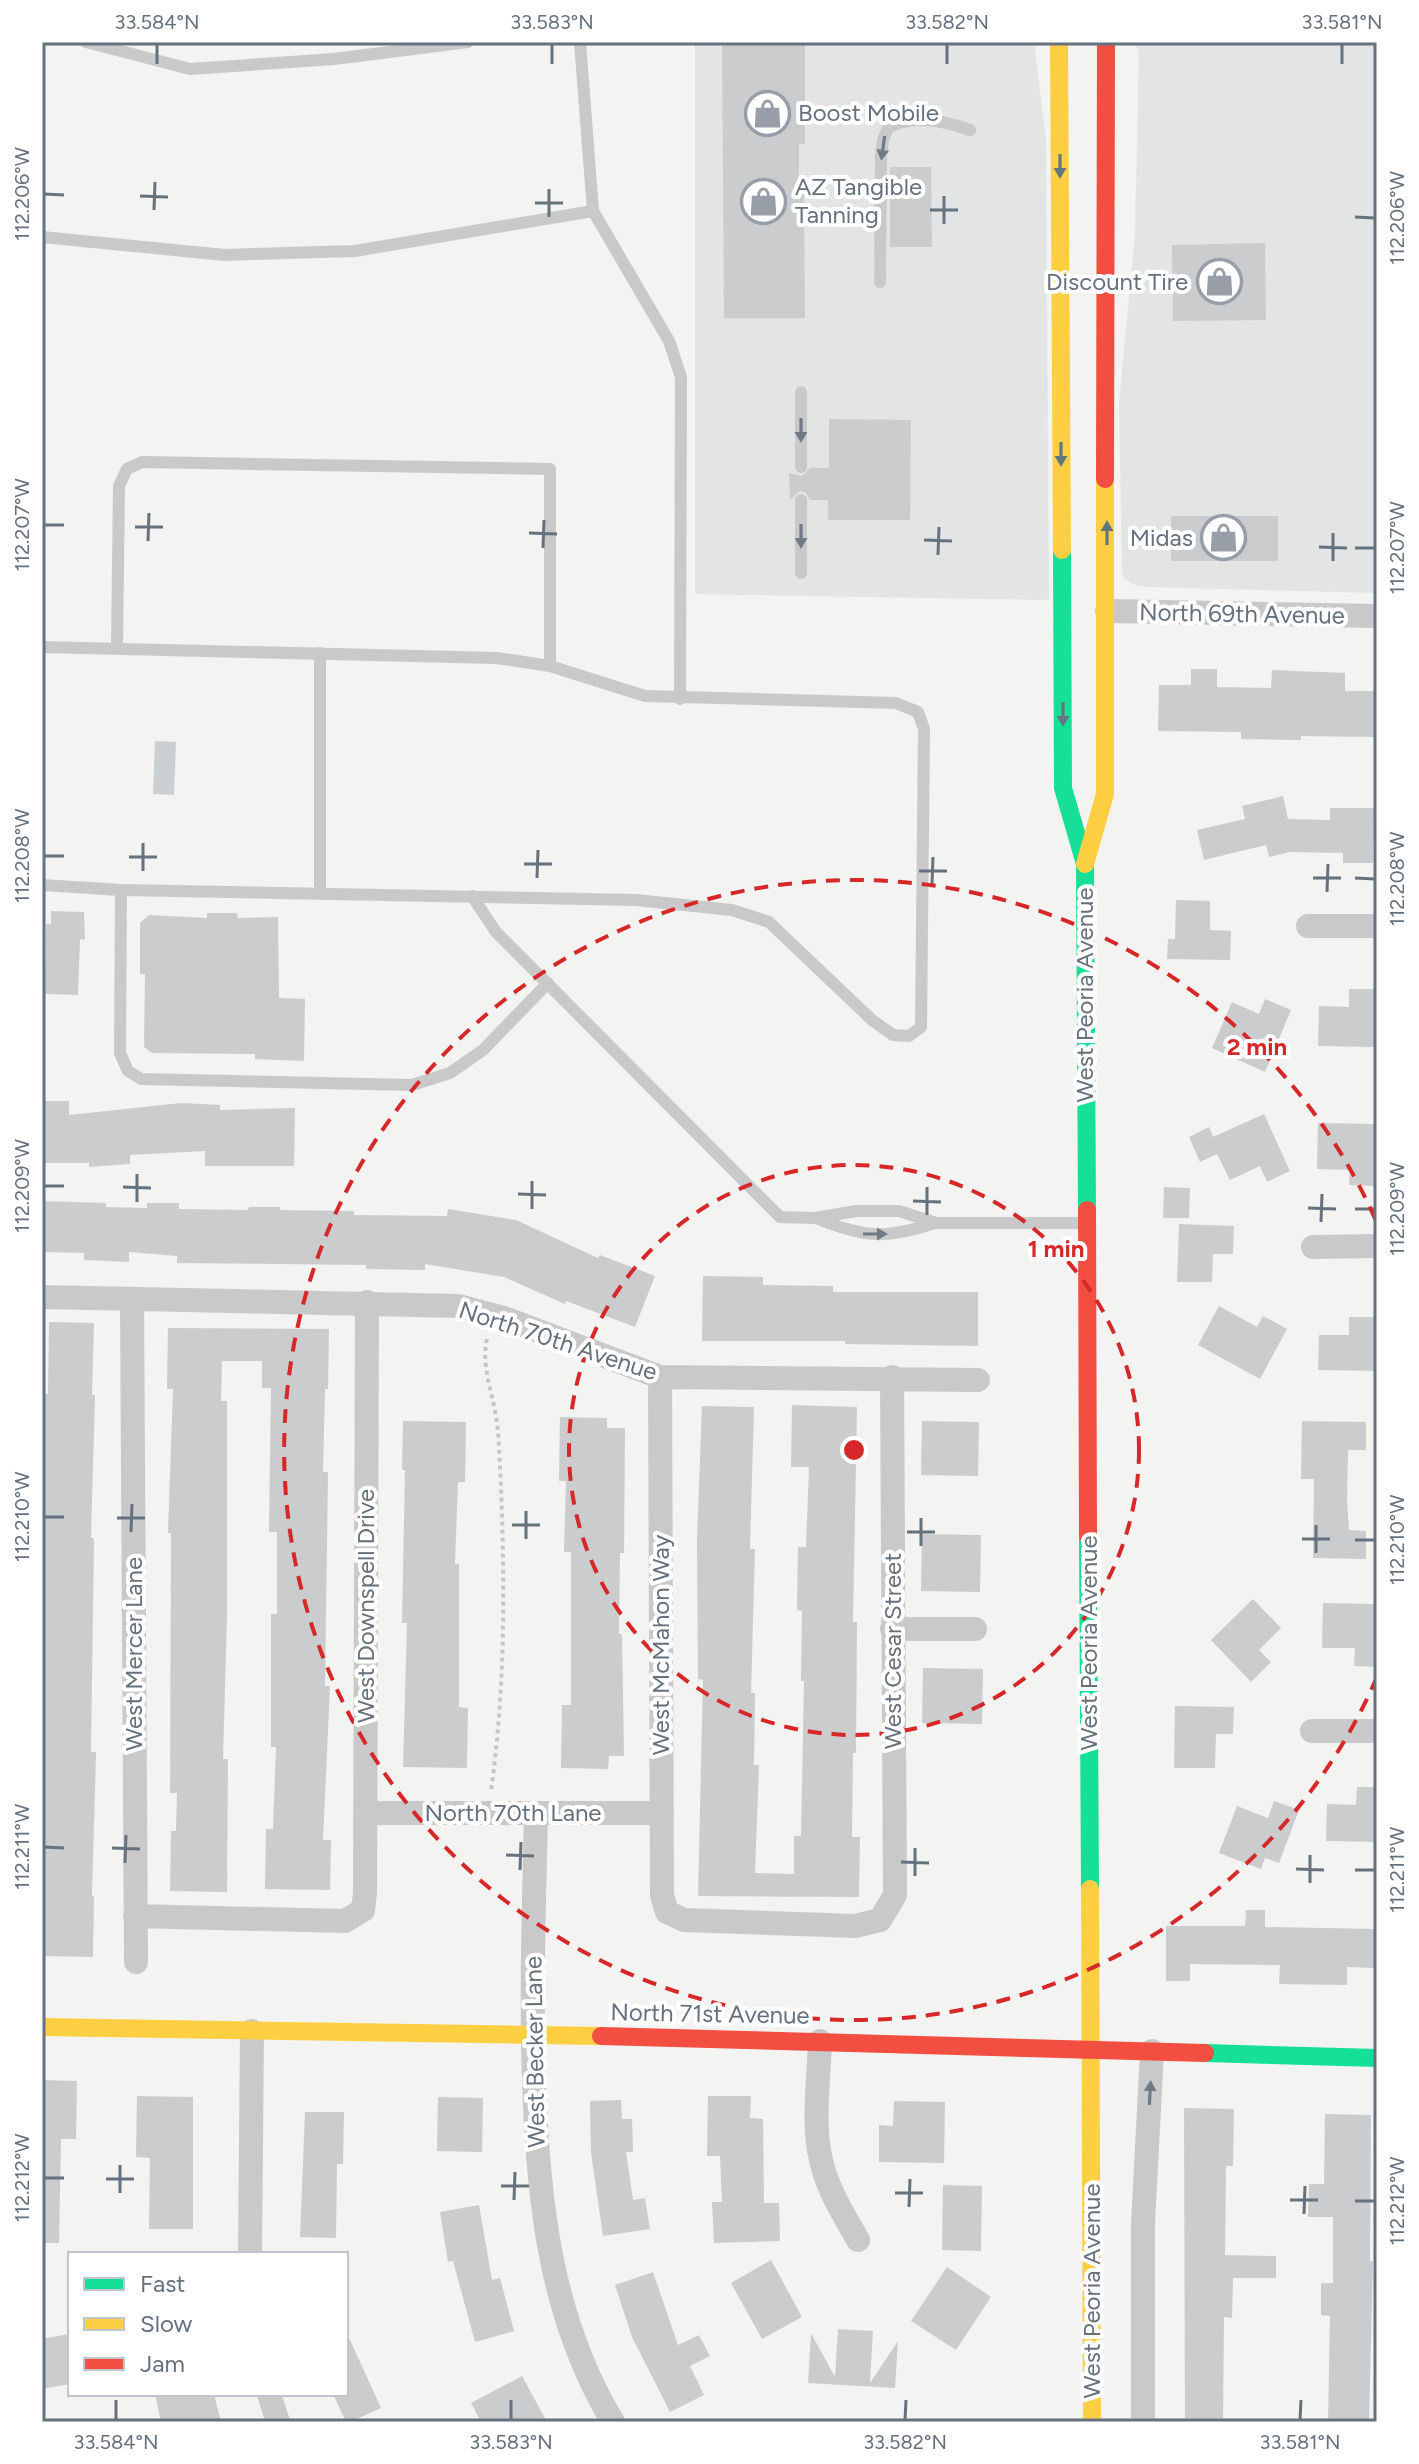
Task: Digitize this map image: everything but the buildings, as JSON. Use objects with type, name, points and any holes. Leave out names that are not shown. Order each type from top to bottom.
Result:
[{"type":"main road","name":"West Peoria Avenue","points":[[1059,42],[1063,788],[1085,864],[1092,2422]]},
{"type":"main road","name":"West Peoria Avenue","points":[[1085,864],[1105,794],[1106,42]]},
{"type":"main road","points":[[1061,362],[1079,422]]},
{"type":"main road","points":[[1086,582],[1095,600],[1107,611]]},
{"type":"main road","name":"North 71st Avenue","points":[[42,2027],[533,2034],[1377,2058]]},
{"type":"street","name":"North 69th Avenue","points":[[1107,611],[1377,616]]},
{"type":"street","points":[[1308,926],[1377,926]]},
{"type":"street","points":[[1313,1247],[1377,1246]]},
{"type":"street","name":"North 70th Avenue","points":[[42,1297],[459,1306],[493,1315],[660,1377],[978,1380]]},
{"type":"street","name":"West Mercer Lane","points":[[132,1299],[136,1962]]},
{"type":"street","name":"West Downspell Drive","points":[[135,1916],[345,1921],[363,1910],[367,1302]]},
{"type":"street","name":"West McMahon Way","points":[[660,1377],[662,1895],[667,1912]]},
{"type":"street","name":"West Cesar Street","points":[[667,1912],[684,1920],[855,1926],[880,1920],[895,1895],[892,1377]]},
{"type":"street","points":[[892,1629],[975,1629]]},
{"type":"street","points":[[1312,1731],[1377,1731]]},
{"type":"street","name":"North 70th Lane","points":[[365,1813],[662,1813]]},
{"type":"street","name":"West Becker Lane","points":[[536,1813],[533,2034],[537,2163],[558,2295],[593,2383],[613,2422]]},
{"type":"street","points":[[250,2252],[252,2031]]},
{"type":"street","points":[[820,2041],[820,2160],[834,2197],[858,2240]]},
{"type":"street","points":[[1143,2422],[1143,2224],[1152,2051]]},
{"type":"street","points":[[270,2396],[278,2422]]},
{"type":"lane","points":[[86,42],[190,69],[334,59],[468,42]]},
{"type":"lane","points":[[580,42],[593,211],[669,341],[681,377],[680,699]]},
{"type":"lane","points":[[880,282],[881,156],[888,128],[907,121],[943,121],[970,130]]},
{"type":"lane","points":[[42,237],[225,255],[355,251],[593,211]]},
{"type":"lane","points":[[801,392],[801,467]]},
{"type":"lane","points":[[117,648],[119,486],[127,469],[142,462],[550,469],[550,666]]},
{"type":"lane","points":[[801,500],[801,573]]},
{"type":"lane","points":[[42,647],[497,658],[550,666],[645,696],[896,703],[918,712],[924,729],[921,1027],[909,1036],[893,1035],[872,1020],[769,922],[732,910],[636,900],[121,890],[42,885]]},
{"type":"lane","points":[[320,653],[320,894]]},
{"type":"lane","points":[[121,890],[120,1053],[128,1071],[141,1079],[412,1085],[450,1073],[483,1050],[548,983]]},
{"type":"lane","points":[[472,896],[496,932],[780,1217],[815,1218],[856,1211],[899,1211],[936,1223]]},
{"type":"lane","points":[[815,1218],[856,1234],[901,1234],[936,1223],[1086,1223]]},
{"type":"path","points":[[489,1813],[498,1740],[505,1628],[496,1419],[483,1360],[493,1315]]},
{"type":"shaded area","points":[[695,42],[1034,42],[1046,139],[1049,600],[695,594]]},
{"type":"shaded area","points":[[1135,42],[1377,42],[1377,593],[1147,587],[1135,585],[1124,578],[1119,402],[1135,233],[1139,52]]},
{"type":"shaded area","points":[[155,741],[176,742],[174,795],[153,794]]},
{"type":"traffic: fast","points":[[1062,550],[1063,788],[1085,864],[1087,1210]]},
{"type":"traffic: fast","points":[[1088,1536],[1090,1889]]},
{"type":"traffic: fast","points":[[1205,2053],[1377,2058]]},
{"type":"traffic: slow","points":[[1059,42],[1062,550]]},
{"type":"traffic: slow","points":[[1085,864],[1105,794],[1105,479]]},
{"type":"traffic: slow","points":[[1090,1889],[1092,2422]]},
{"type":"traffic: slow","points":[[42,2027],[601,2036]]},
{"type":"traffic: jam","points":[[1105,479],[1106,42]]},
{"type":"traffic: jam","points":[[1087,1210],[1088,1536]]},
{"type":"traffic: jam","points":[[601,2036],[1205,2053]]},
{"type":"place","name":"Boost Mobile","points":[[767,113]]},
{"type":"place","name":"AZ Tangible Tanning","points":[[764,201]]},
{"type":"place","name":"Discount Tire","points":[[1219,282]]},
{"type":"place","name":"Midas","points":[[1224,538]]}]
